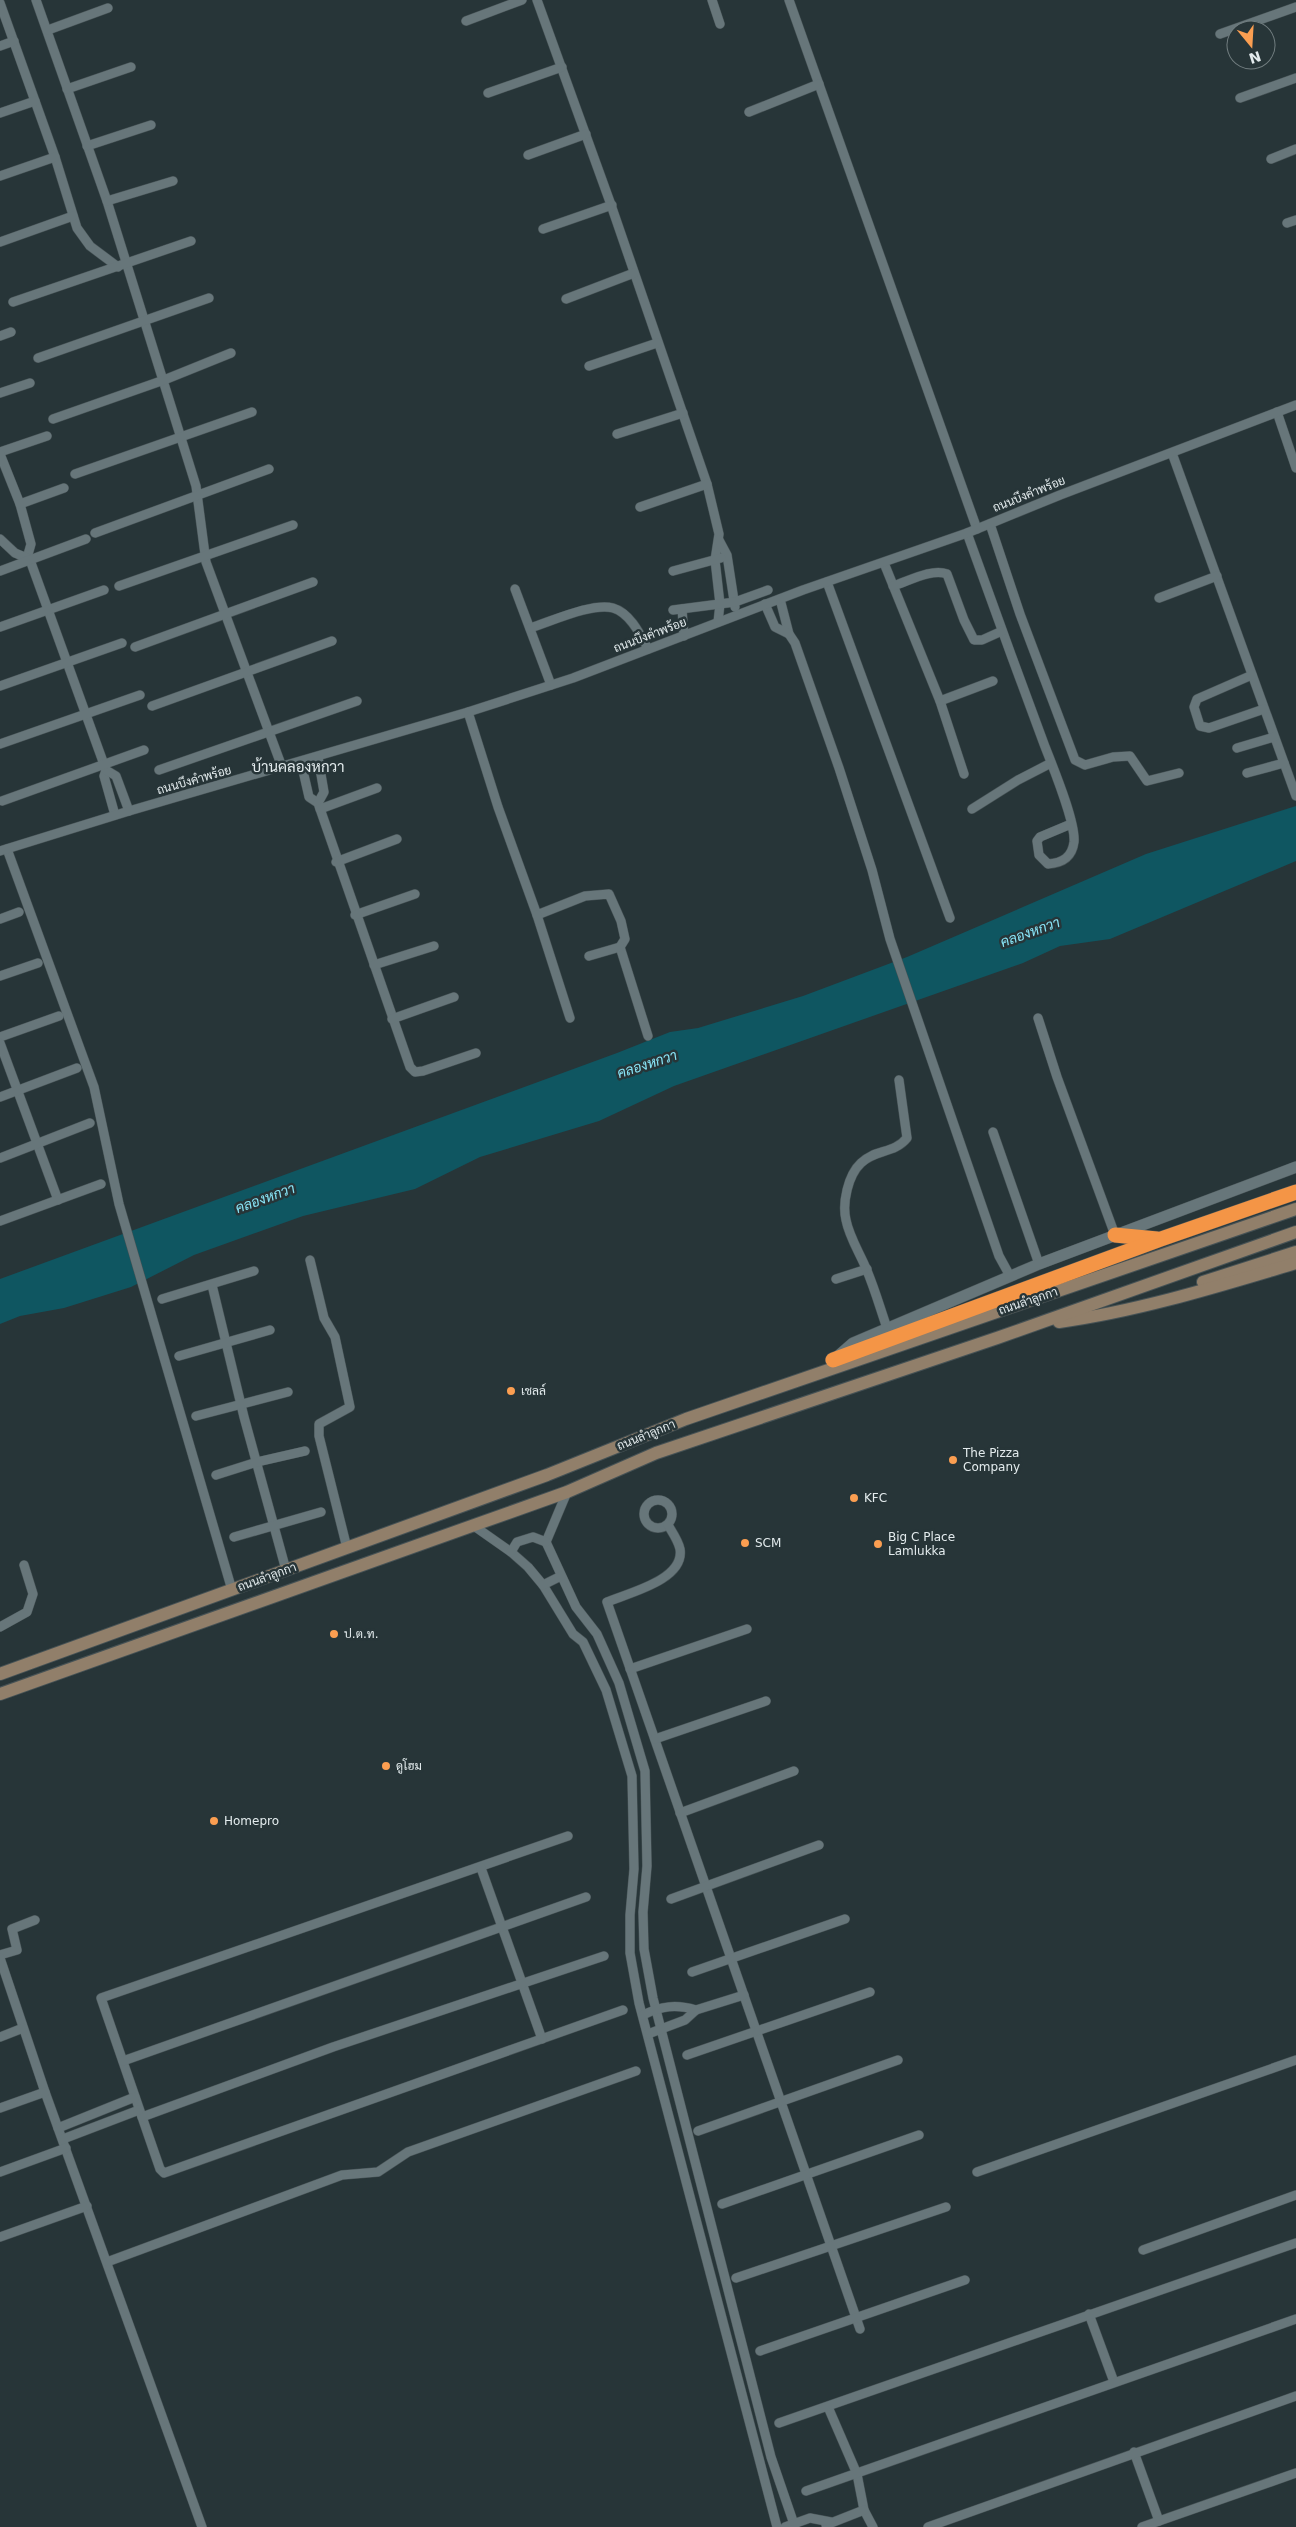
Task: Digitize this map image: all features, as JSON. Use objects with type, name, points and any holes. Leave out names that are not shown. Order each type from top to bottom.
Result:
[{"type":"highway","points":[[833,1360],[1160,1239],[1296,1192]]},
{"type":"highway","points":[[1115,1235],[1160,1239]]},
{"type":"main road","name":"ถนนลำลูกกา","points":[[0,1674],[547,1475],[659,1429],[810,1375],[1296,1209]]},
{"type":"main road","name":"ถนนลำลูกกา","points":[[0,1694],[567,1492],[656,1453],[1031,1326],[1296,1232]]},
{"type":"main road","points":[[1089,1318],[1296,1252]]},
{"type":"main road","points":[[1031,1326],[1089,1318],[1226,1284],[1296,1263]]},
{"type":"main road","points":[[810,1375],[833,1360]]},
{"type":"street","points":[[36,0],[107,201],[123,266],[164,380],[198,494],[205,556],[282,767]]},
{"type":"street","points":[[466,21],[522,0]]},
{"type":"street","points":[[537,0],[612,205],[657,344],[707,484],[719,540],[727,555],[735,602],[735,616]]},
{"type":"street","points":[[712,0],[720,24]]},
{"type":"street","points":[[790,0],[978,529]]},
{"type":"street","points":[[0,3],[55,157],[73,216],[83,239],[123,266]]},
{"type":"street","points":[[1220,34],[1296,7]]},
{"type":"street","points":[[48,30],[108,8]]},
{"type":"street","points":[[0,46],[14,41]]},
{"type":"street","points":[[67,89],[132,67]]},
{"type":"street","points":[[488,94],[562,67]]},
{"type":"street","points":[[1240,98],[1296,78]]},
{"type":"street","points":[[749,112],[820,84]]},
{"type":"street","points":[[0,113],[35,101]]},
{"type":"street","points":[[87,146],[151,125]]},
{"type":"street","points":[[528,155],[586,134]]},
{"type":"street","points":[[1271,159],[1296,149]]},
{"type":"street","points":[[0,176],[55,157]]},
{"type":"street","points":[[107,201],[173,181]]},
{"type":"street","points":[[543,228],[612,205]]},
{"type":"street","points":[[0,242],[73,216]]},
{"type":"street","points":[[13,302],[123,266],[191,240]]},
{"type":"street","points":[[566,299],[634,273]]},
{"type":"street","points":[[38,358],[209,298]]},
{"type":"street","points":[[0,336],[11,332]]},
{"type":"street","points":[[589,366],[657,344]]},
{"type":"street","points":[[53,419],[164,380],[230,353]]},
{"type":"street","points":[[0,393],[30,383]]},
{"type":"street","name":"ถนนบึงคำพร้อย","points":[[3,850],[115,815],[468,712],[551,685],[765,604],[978,529],[1296,405]]},
{"type":"street","points":[[75,474],[252,412]]},
{"type":"street","points":[[1278,412],[1296,468]]},
{"type":"street","points":[[617,434],[683,413]]},
{"type":"street","points":[[47,436],[0,453],[20,504],[31,546],[28,559],[104,767],[104,776],[115,815]]},
{"type":"street","points":[[1172,453],[1296,796]]},
{"type":"street","points":[[95,534],[269,469]]},
{"type":"street","points":[[640,507],[707,484]]},
{"type":"street","points":[[20,504],[64,488]]},
{"type":"street","points":[[990,524],[1020,614],[1075,760],[1082,766],[1113,757],[1130,756],[1147,780],[1179,773]]},
{"type":"street","points":[[119,586],[293,526]]},
{"type":"street","points":[[967,533],[1051,763],[1071,824],[1074,840],[1069,856],[1065,860],[1048,864],[1039,855],[1036,841],[1040,837],[1071,824]]},
{"type":"street","points":[[0,539],[15,554],[28,559]]},
{"type":"street","points":[[0,570],[86,539]]},
{"type":"street","points":[[718,622],[720,604],[715,560],[719,540]]},
{"type":"street","points":[[673,571],[727,555]]},
{"type":"street","points":[[884,563],[940,700],[964,774]]},
{"type":"street","points":[[894,586],[929,574],[945,573],[966,626],[974,640],[982,640],[1002,631]]},
{"type":"street","points":[[1159,598],[1217,576]]},
{"type":"street","points":[[135,646],[226,615],[313,582]]},
{"type":"street","points":[[828,582],[950,918]]},
{"type":"street","points":[[515,588],[551,685]]},
{"type":"street","points":[[0,627],[104,590]]},
{"type":"street","points":[[684,636],[677,610],[735,602],[768,590]]},
{"type":"street","points":[[780,599],[789,634],[795,643],[839,768],[919,1024],[999,1256],[1010,1276]]},
{"type":"street","points":[[765,604],[775,627],[789,634]]},
{"type":"street","points":[[530,628],[596,608],[613,608],[628,618],[638,630],[648,649]]},
{"type":"street","points":[[152,706],[247,670],[332,641]]},
{"type":"street","points":[[0,686],[122,643]]},
{"type":"street","points":[[1252,675],[1197,699],[1194,707],[1200,726],[1209,728],[1264,709]]},
{"type":"street","points":[[940,700],[993,681]]},
{"type":"street","points":[[0,744],[140,695]]},
{"type":"street","points":[[159,770],[357,701]]},
{"type":"street","points":[[468,712],[498,807],[537,915],[570,1018]]},
{"type":"street","points":[[1237,748],[1274,737]]},
{"type":"street","points":[[2,801],[104,767],[144,750]]},
{"type":"street","points":[[318,757],[324,792],[319,806]]},
{"type":"street","points":[[301,762],[309,797],[319,806],[336,862],[410,1068],[415,1072],[440,1067],[476,1053]]},
{"type":"street","points":[[972,809],[1018,780],[1051,763]]},
{"type":"street","points":[[1247,774],[1284,763]]},
{"type":"street","points":[[104,767],[116,776],[129,811]]},
{"type":"street","points":[[319,806],[377,788]]},
{"type":"street","points":[[336,862],[397,839]]},
{"type":"street","points":[[3,850],[94,1087],[119,1204],[232,1590]]},
{"type":"street","points":[[355,915],[415,894]]},
{"type":"street","points":[[537,915],[585,896],[609,894],[621,921],[625,939],[620,947],[589,956]]},
{"type":"street","points":[[0,919],[20,912]]},
{"type":"street","points":[[374,965],[434,946]]},
{"type":"street","points":[[620,947],[648,1036]]},
{"type":"street","points":[[0,976],[38,963]]},
{"type":"street","points":[[392,1019],[454,997]]},
{"type":"street","points":[[0,1037],[59,1016]]},
{"type":"street","points":[[1038,1018],[1057,1077],[1115,1235]]},
{"type":"street","points":[[0,1043],[58,1200]]},
{"type":"street","points":[[0,1097],[77,1068]]},
{"type":"street","points":[[887,1328],[866,1269],[845,1220],[850,1178],[861,1163],[876,1153],[893,1150],[900,1146],[907,1138],[898,1080]]},
{"type":"street","points":[[0,1158],[90,1123]]},
{"type":"street","points":[[993,1132],[1039,1264]]},
{"type":"street","points":[[833,1360],[852,1343],[1010,1276],[1296,1167]]},
{"type":"street","points":[[0,1221],[101,1184]]},
{"type":"street","points":[[310,1260],[324,1318],[335,1337],[349,1397],[350,1407],[319,1424],[319,1436],[347,1548]]},
{"type":"street","points":[[836,1279],[866,1269]]},
{"type":"street","points":[[162,1299],[254,1271]]},
{"type":"street","points":[[212,1285],[256,1462],[286,1570]]},
{"type":"street","points":[[179,1356],[270,1330]]},
{"type":"street","points":[[196,1416],[288,1392]]},
{"type":"street","points":[[216,1475],[256,1462],[305,1450]]},
{"type":"street","points":[[546,1542],[567,1492]]},
{"type":"street","points":[[234,1537],[321,1512]]},
{"type":"street","points":[[668,1524],[680,1551],[673,1572],[659,1581],[607,1602],[860,2329]]},
{"type":"street","points":[[474,1526],[511,1552],[528,1567],[542,1585],[573,1634],[583,1642],[606,1690],[622,1738],[632,1776],[634,1844],[630,1953],[642,2015],[777,2527]]},
{"type":"street","points":[[511,1552],[517,1542],[533,1537],[546,1542],[561,1576],[586,1621],[597,1634],[619,1683],[635,1732],[645,1771],[647,1843],[643,1912],[644,1949],[661,2030],[771,2457],[791,2526],[810,2518],[827,2524],[864,2510]]},
{"type":"street","points":[[0,1627],[27,1612],[33,1594],[24,1564]]},
{"type":"street","points":[[542,1585],[561,1576]]},
{"type":"street","points":[[573,1634],[586,1621]]},
{"type":"street","points":[[630,1669],[747,1629]]},
{"type":"street","points":[[654,1740],[766,1701]]},
{"type":"street","points":[[680,1813],[794,1771]]},
{"type":"street","points":[[568,1836],[481,1868],[101,1998],[140,2114],[160,2169],[164,2173],[623,2010]]},
{"type":"street","points":[[634,1844],[647,1843]]},
{"type":"street","points":[[671,1899],[819,1845]]},
{"type":"street","points":[[481,1868],[542,2039]]},
{"type":"street","points":[[122,2061],[586,1897]]},
{"type":"street","points":[[692,1972],[845,1919]]},
{"type":"street","points":[[35,1920],[12,1929],[17,1950],[0,1957],[45,2092],[202,2527]]},
{"type":"street","points":[[0,2172],[140,2114],[604,1956]]},
{"type":"street","points":[[687,2055],[870,1992]]},
{"type":"street","points":[[648,2034],[685,2020],[696,2010],[744,1995]]},
{"type":"street","points":[[642,2015],[656,2008],[680,2005],[696,2010]]},
{"type":"street","points":[[0,2036],[23,2028]]},
{"type":"street","points":[[698,2132],[898,2060]]},
{"type":"street","points":[[977,2172],[1296,2060]]},
{"type":"street","points":[[107,2262],[342,2176],[378,2172],[408,2152],[636,2071]]},
{"type":"street","points":[[0,2108],[45,2092]]},
{"type":"street","points":[[58,2128],[135,2097]]},
{"type":"street","points":[[722,2204],[919,2135]]},
{"type":"street","points":[[1143,2250],[1296,2196]]},
{"type":"street","points":[[692,2205],[705,2200]]},
{"type":"street","points":[[0,2237],[87,2206]]},
{"type":"street","points":[[736,2278],[946,2207]]},
{"type":"street","points":[[779,2423],[1296,2243]]},
{"type":"street","points":[[760,2351],[856,2316],[965,2280]]},
{"type":"street","points":[[1089,2314],[1114,2382]]},
{"type":"street","points":[[806,2491],[1296,2319]]},
{"type":"street","points":[[735,2370],[748,2365]]},
{"type":"street","points":[[928,2527],[1134,2452],[1296,2396]]},
{"type":"street","points":[[828,2407],[857,2474],[864,2510],[873,2527]]},
{"type":"street","points":[[1134,2452],[1159,2521]]},
{"type":"street","points":[[1142,2527],[1296,2473]]},
{"type":"water","name":"คลองหกวา","points":[[1296,806],[1296,861],[1110,939],[1060,946],[1023,963],[674,1086],[599,1121],[480,1157],[415,1189],[303,1216],[194,1255],[131,1287],[64,1308],[20,1316],[0,1324],[0,1279],[670,1032],[698,1028],[803,996],[907,957],[1146,854]]},
{"type":"place","name":"เชลล์","points":[[511,1391]]},
{"type":"place","name":"The Pizza Company","points":[[953,1460]]},
{"type":"place","name":"KFC","points":[[854,1498]]},
{"type":"place","name":"SCM","points":[[745,1543]]},
{"type":"place","name":"Big C Place Lamlukka","points":[[878,1544]]},
{"type":"place","name":"ป.ต.ท.","points":[[334,1634]]},
{"type":"place","name":"ดูโฮม","points":[[386,1766]]},
{"type":"place","name":"Homepro","points":[[214,1821]]},
{"type":"district","name":"บ้านคลองหกวา","points":[[298,767]]}]
